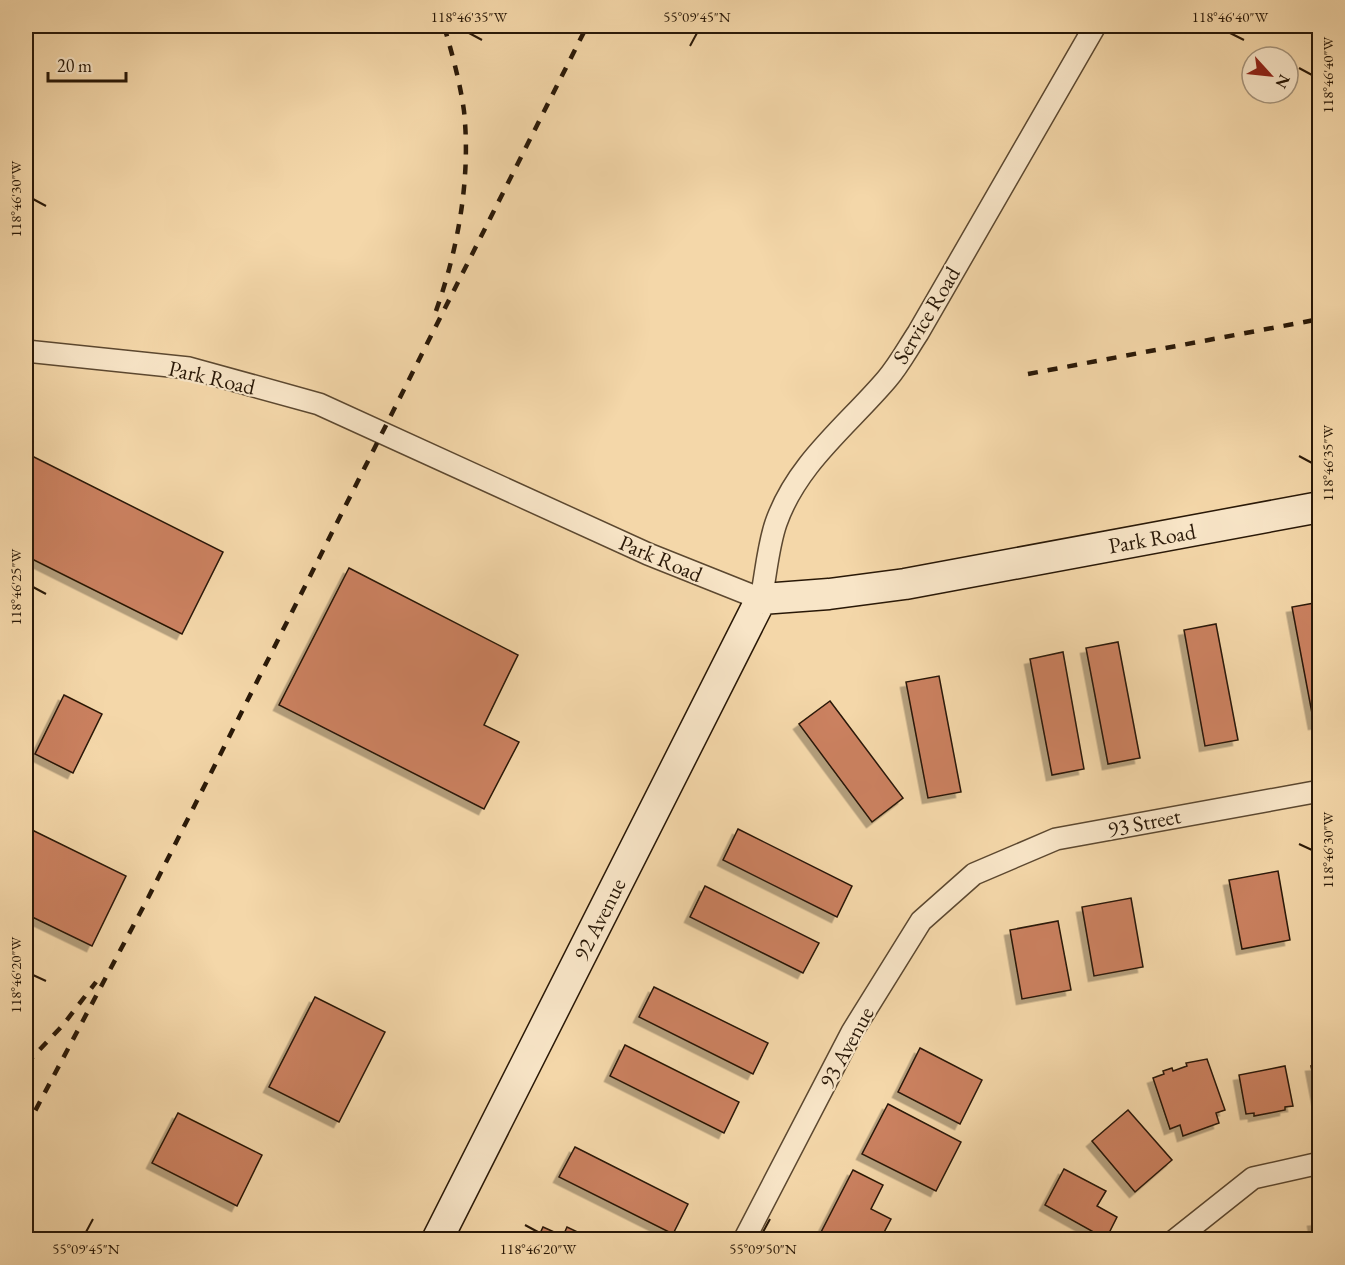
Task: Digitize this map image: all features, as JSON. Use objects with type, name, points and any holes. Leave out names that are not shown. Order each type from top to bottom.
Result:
[{"type":"street","name":"Service Road","points":[[761,599],[776,523],[789,495],[806,467],[888,378],[918,333],[1095,26]]},
{"type":"street","name":"Park Road","points":[[26,351],[189,368],[319,404],[648,554],[761,599],[829,594],[905,584],[1320,507]]},
{"type":"street","name":"92 Avenue","points":[[437,1239],[761,599]]},
{"type":"street","name":"93 Street","points":[[974,874],[1056,839],[1320,791]]},
{"type":"street","name":"93 Avenue","points":[[744,1239],[852,1032],[921,921],[974,874]]},
{"type":"street","points":[[1175,1239],[1253,1178],[1320,1163]]},
{"type":"building","points":[[26,453],[223,552],[182,634],[26,556]]},
{"type":"building","points":[[349,568],[518,655],[484,725],[519,742],[484,809],[279,705]]},
{"type":"building","points":[[1320,602],[1320,723],[1314,724],[1292,607]]},
{"type":"building","points":[[1216,624],[1238,740],[1205,746],[1184,630]]},
{"type":"building","points":[[1118,642],[1140,758],[1108,764],[1086,648]]},
{"type":"building","points":[[1063,652],[1084,769],[1052,775],[1030,659]]},
{"type":"building","points":[[939,676],[961,792],[928,798],[906,682]]},
{"type":"building","points":[[64,695],[102,714],[73,773],[35,754]]},
{"type":"building","points":[[830,701],[903,798],[872,822],[799,724]]},
{"type":"building","points":[[26,827],[126,876],[92,946],[26,914]]},
{"type":"building","points":[[738,829],[852,886],[837,917],[723,860]]},
{"type":"building","points":[[1278,871],[1290,940],[1242,949],[1229,880]]},
{"type":"building","points":[[705,886],[819,943],[803,973],[690,917]]},
{"type":"building","points":[[1131,898],[1143,967],[1094,976],[1082,907]]},
{"type":"building","points":[[1058,921],[1071,990],[1022,999],[1010,930]]},
{"type":"building","points":[[654,987],[768,1043],[753,1074],[639,1017]]},
{"type":"building","points":[[315,997],[385,1032],[339,1122],[269,1087]]},
{"type":"building","points":[[625,1045],[739,1102],[724,1133],[610,1076]]},
{"type":"building","points":[[920,1048],[982,1080],[960,1124],[898,1092]]},
{"type":"building","points":[[1207,1059],[1225,1110],[1216,1113],[1219,1123],[1183,1136],[1180,1125],[1170,1129],[1153,1078],[1164,1074],[1163,1071],[1172,1068],[1173,1071],[1187,1066],[1186,1063]]},
{"type":"building","points":[[1320,1065],[1320,1107],[1319,1107],[1311,1066]]},
{"type":"building","points":[[1285,1066],[1293,1106],[1285,1107],[1285,1110],[1254,1116],[1254,1113],[1246,1114],[1239,1075]]},
{"type":"building","points":[[888,1104],[961,1142],[936,1191],[862,1154]]},
{"type":"building","points":[[1128,1110],[1172,1160],[1135,1192],[1092,1141]]},
{"type":"building","points":[[178,1113],[262,1155],[237,1206],[152,1163]]},
{"type":"building","points":[[575,1147],[688,1204],[673,1234],[559,1177]]},
{"type":"building","points":[[1064,1169],[1106,1191],[1097,1206],[1117,1217],[1106,1239],[1045,1205]]},
{"type":"building","points":[[853,1170],[883,1185],[871,1209],[891,1219],[880,1240],[817,1240]]},
{"type":"building","points":[[1320,1220],[1320,1240],[1306,1240],[1316,1238],[1313,1221]]},
{"type":"building","points":[[543,1227],[563,1236],[567,1227],[584,1235],[581,1240],[537,1240]]},
{"type":"railway","points":[[436,311],[451,263],[461,213],[466,162],[464,111],[444,26]]},
{"type":"railway","points":[[26,1128],[148,898],[587,26]]},
{"type":"railway","points":[[1028,374],[1320,319]]},
{"type":"railway","points":[[26,1064],[63,1025],[96,982]]}]
